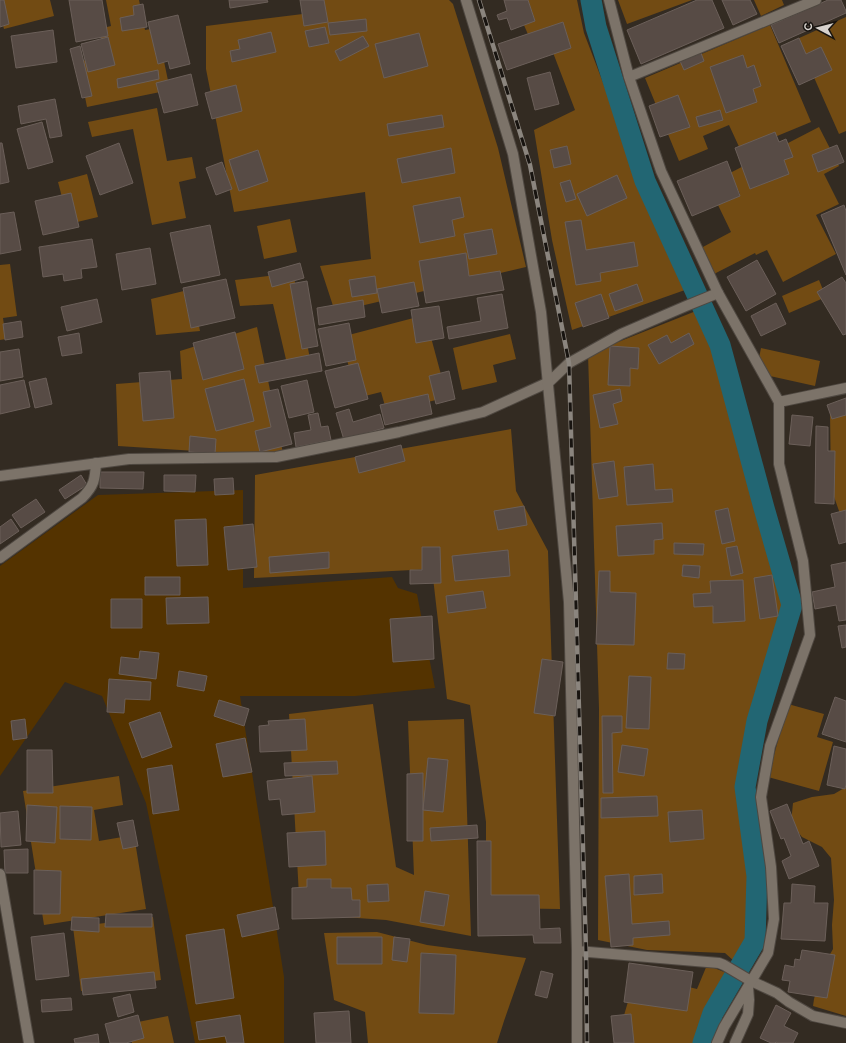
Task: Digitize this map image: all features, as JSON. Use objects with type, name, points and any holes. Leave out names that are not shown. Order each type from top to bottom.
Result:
[{"type":"street","points":[[466,0],[513,154],[541,312],[549,382],[569,602],[577,951],[576,1043]]},
{"type":"street","points":[[609,0],[629,77],[661,171],[718,293],[779,402],[779,464],[803,561],[810,635],[770,746],[761,797],[772,867],[774,919],[768,953],[748,982],[717,1043]]},
{"type":"street","points":[[629,77],[816,0]]},
{"type":"street","points":[[0,476],[129,459],[276,457],[398,432],[483,412],[549,382],[570,363],[620,334],[718,293]]},
{"type":"street","points":[[779,402],[846,388]]},
{"type":"street","points":[[0,558],[82,498],[90,490],[95,476],[96,463]]},
{"type":"street","points":[[0,874],[28,1043]]},
{"type":"street","points":[[577,951],[719,963],[734,970],[748,982],[777,993],[788,1002],[813,1016],[846,1023]]},
{"type":"street","points":[[735,1043],[748,1014],[748,982]]},
{"type":"shaded area","points":[[0,0],[50,0],[54,16],[4,29],[0,15]]},
{"type":"shaded area","points":[[106,0],[139,0],[145,30],[157,28],[170,90],[87,107],[78,62],[105,56],[99,29],[111,26]]},
{"type":"shaded area","points":[[312,0],[449,0],[453,4],[498,148],[526,267],[335,312],[320,266],[371,259],[365,192],[234,212],[206,69],[206,26],[311,13]]},
{"type":"shaded area","points":[[513,0],[577,0],[584,33],[607,93],[639,185],[685,290],[572,330],[552,240],[534,130],[575,110],[552,50],[537,55]]},
{"type":"shaded area","points":[[618,0],[692,0],[627,24]]},
{"type":"shaded area","points":[[754,0],[782,0],[784,5],[761,16]]},
{"type":"shaded area","points":[[846,17],[846,131],[839,134],[797,39]]},
{"type":"shaded area","points":[[770,25],[811,122],[741,151],[729,125],[703,136],[708,149],[679,161],[645,78]]},
{"type":"shaded area","points":[[157,108],[167,161],[192,157],[196,178],[179,182],[186,218],[152,225],[133,129],[92,137],[88,122]]},
{"type":"shaded area","points":[[819,127],[839,166],[824,174],[839,204],[816,215],[836,254],[783,282],[767,250],[756,255],[755,253],[714,274],[701,248],[731,232],[718,205],[740,194],[730,173]]},
{"type":"shaded area","points":[[87,174],[98,217],[69,224],[58,182]]},
{"type":"shaded area","points":[[290,219],[297,252],[264,259],[257,226]]},
{"type":"shaded area","points":[[10,264],[17,316],[3,318],[6,339],[0,340],[0,265]]},
{"type":"shaded area","points":[[292,273],[296,285],[310,359],[288,368],[273,304],[240,306],[235,280]]},
{"type":"shaded area","points":[[819,280],[826,297],[789,313],[782,296]]},
{"type":"shaded area","points":[[192,289],[200,331],[156,335],[151,299]]},
{"type":"shaded area","points":[[696,311],[713,345],[758,509],[776,565],[786,607],[773,664],[752,721],[740,790],[752,875],[750,938],[735,962],[725,953],[647,950],[598,940],[599,708],[588,354]]},
{"type":"shaded area","points":[[425,315],[447,397],[387,413],[381,392],[357,398],[341,337]]},
{"type":"shaded area","points":[[257,327],[283,453],[243,454],[118,446],[116,384],[182,379],[180,351]]},
{"type":"shaded area","points":[[510,334],[516,359],[493,365],[497,382],[462,390],[453,348]]},
{"type":"shaded area","points":[[761,348],[820,361],[815,386],[756,373]]},
{"type":"shaded area","points":[[846,408],[846,531],[831,488],[830,411]]},
{"type":"shaded area","points":[[511,429],[516,491],[548,551],[560,909],[486,908],[486,822],[470,705],[447,699],[432,569],[254,578],[255,475]]},
{"type":"shaded area","points":[[243,490],[243,588],[392,577],[398,588],[417,594],[435,688],[355,696],[240,696],[284,977],[284,1043],[195,1043],[146,803],[102,696],[65,682],[0,776],[0,566],[98,495]]},
{"type":"shaded area","points":[[373,704],[396,867],[414,875],[408,721],[464,719],[471,936],[386,920],[300,914],[289,714]]},
{"type":"shaded area","points":[[788,704],[824,714],[817,737],[833,742],[819,791],[768,777]]},
{"type":"shaded area","points":[[119,776],[123,805],[94,810],[99,841],[134,835],[146,909],[44,925],[23,791]]},
{"type":"shaded area","points":[[846,787],[846,1016],[813,1006],[824,965],[833,949],[832,925],[834,900],[831,858],[822,847],[802,837],[791,823],[793,803],[812,797],[834,794]]},
{"type":"shaded area","points":[[153,917],[161,980],[81,991],[73,927]]},
{"type":"shaded area","points":[[377,932],[427,945],[526,958],[497,1043],[368,1043],[365,1012],[334,1000],[324,933]]},
{"type":"shaded area","points":[[707,965],[729,974],[708,1013],[697,1043],[616,1043],[636,974],[697,989]]},
{"type":"shaded area","points":[[168,1016],[174,1043],[132,1043],[128,1024]]},
{"type":"building","points":[[0,0],[4,0],[9,24],[0,27]]},
{"type":"building","points":[[69,0],[102,0],[108,36],[76,42]]},
{"type":"building","points":[[229,0],[267,0],[268,2],[230,8]]},
{"type":"building","points":[[300,0],[324,0],[328,22],[304,26]]},
{"type":"building","points":[[504,0],[528,0],[535,21],[511,30],[507,18],[499,20],[497,15],[507,11]]},
{"type":"building","points":[[697,0],[712,0],[724,28],[641,64],[627,30]]},
{"type":"building","points":[[722,0],[750,0],[757,14],[733,25]]},
{"type":"building","points":[[828,0],[841,0],[846,13],[779,43],[771,25]]},
{"type":"building","points":[[143,4],[147,27],[122,31],[120,18],[134,15],[133,6]]},
{"type":"building","points":[[178,15],[190,64],[170,69],[168,61],[158,64],[148,22]]},
{"type":"building","points":[[366,19],[367,31],[330,35],[328,23]]},
{"type":"building","points":[[563,22],[571,48],[507,70],[498,44]]},
{"type":"building","points":[[325,27],[329,43],[309,47],[305,31]]},
{"type":"building","points":[[53,30],[57,62],[16,68],[11,36]]},
{"type":"building","points":[[271,32],[276,52],[232,62],[230,51],[240,49],[238,40]]},
{"type":"building","points":[[419,33],[428,66],[384,78],[375,44]]},
{"type":"building","points":[[363,36],[369,46],[340,61],[335,51]]},
{"type":"building","points":[[108,37],[115,65],[88,72],[81,44]]},
{"type":"building","points":[[799,38],[806,54],[821,47],[832,70],[799,85],[781,46]]},
{"type":"building","points":[[80,46],[92,96],[82,98],[70,49]]},
{"type":"building","points":[[701,53],[704,61],[684,70],[680,61]]},
{"type":"building","points":[[743,55],[747,68],[754,65],[761,86],[753,89],[757,102],[726,113],[710,67]]},
{"type":"building","points":[[158,70],[159,79],[118,88],[117,79]]},
{"type":"building","points":[[550,72],[559,104],[535,110],[527,78]]},
{"type":"building","points":[[191,74],[198,105],[164,113],[156,83]]},
{"type":"building","points":[[236,85],[242,111],[212,119],[205,93]]},
{"type":"building","points":[[678,95],[690,127],[660,137],[649,106]]},
{"type":"building","points":[[55,99],[62,136],[50,138],[46,119],[21,124],[18,106]]},
{"type":"building","points":[[720,110],[723,120],[699,127],[696,117]]},
{"type":"building","points":[[442,115],[444,127],[389,136],[387,124]]},
{"type":"building","points":[[42,122],[53,162],[28,169],[17,129]]},
{"type":"building","points":[[775,132],[779,142],[786,139],[793,157],[784,160],[789,174],[750,189],[735,148]]},
{"type":"building","points":[[0,143],[2,143],[9,182],[0,184]]},
{"type":"building","points":[[119,143],[133,183],[100,195],[86,156]]},
{"type":"building","points":[[837,145],[844,162],[818,172],[812,155]]},
{"type":"building","points":[[567,146],[571,164],[554,168],[550,150]]},
{"type":"building","points":[[451,148],[455,173],[402,183],[397,159]]},
{"type":"building","points":[[258,150],[268,181],[239,191],[229,160]]},
{"type":"building","points":[[727,161],[740,196],[692,216],[677,181]]},
{"type":"building","points":[[222,162],[232,189],[216,195],[206,168]]},
{"type":"building","points":[[617,175],[627,198],[587,216],[577,194]]},
{"type":"building","points":[[570,180],[576,199],[566,202],[560,183]]},
{"type":"building","points":[[71,193],[79,227],[43,235],[35,201]]},
{"type":"building","points":[[460,197],[464,217],[452,220],[455,236],[420,243],[413,206]]},
{"type":"building","points":[[844,205],[846,211],[846,275],[821,215]]},
{"type":"building","points":[[14,212],[21,250],[0,254],[0,214]]},
{"type":"building","points":[[581,220],[586,250],[634,242],[638,266],[600,273],[601,281],[576,285],[565,222]]},
{"type":"building","points":[[210,225],[220,275],[181,283],[170,233]]},
{"type":"building","points":[[492,229],[497,254],[469,259],[464,234]]},
{"type":"building","points":[[92,239],[97,267],[81,269],[82,278],[64,281],[63,274],[43,277],[39,247]]},
{"type":"building","points":[[150,248],[156,284],[122,290],[116,254]]},
{"type":"building","points":[[466,253],[469,276],[500,271],[504,290],[426,303],[419,261]]},
{"type":"building","points":[[757,260],[776,294],[746,311],[727,277]]},
{"type":"building","points":[[300,263],[304,278],[272,287],[268,272]]},
{"type":"building","points":[[375,276],[377,293],[352,297],[349,280]]},
{"type":"building","points":[[842,277],[846,283],[846,334],[843,335],[817,292]]},
{"type":"building","points":[[226,279],[235,318],[191,328],[183,288]]},
{"type":"building","points":[[307,281],[318,346],[302,349],[290,284]]},
{"type":"building","points":[[414,282],[419,306],[382,313],[377,289]]},
{"type":"building","points":[[637,284],[643,301],[615,311],[609,294]]},
{"type":"building","points":[[502,294],[508,328],[449,339],[447,327],[481,321],[477,298]]},
{"type":"building","points":[[601,294],[609,318],[583,327],[575,303]]},
{"type":"building","points":[[97,299],[102,322],[67,331],[61,307]]},
{"type":"building","points":[[363,300],[365,317],[319,325],[317,308]]},
{"type":"building","points":[[776,303],[786,324],[761,336],[751,316]]},
{"type":"building","points":[[439,306],[444,338],[416,343],[411,310]]},
{"type":"building","points":[[21,321],[23,337],[5,340],[3,324]]},
{"type":"building","points":[[349,323],[356,360],[326,366],[318,329]]},
{"type":"building","points":[[235,332],[244,369],[203,380],[193,343]]},
{"type":"building","points":[[79,333],[82,353],[62,356],[58,337]]},
{"type":"building","points":[[689,333],[694,344],[659,364],[648,345],[667,335],[671,343]]},
{"type":"building","points":[[610,346],[639,348],[638,369],[630,368],[630,386],[608,385]]},
{"type":"building","points":[[19,349],[23,377],[0,381],[0,352]]},
{"type":"building","points":[[319,353],[322,371],[259,383],[255,366]]},
{"type":"building","points":[[358,363],[368,399],[335,408],[325,371]]},
{"type":"building","points":[[170,371],[174,418],[143,421],[139,373]]},
{"type":"building","points":[[449,371],[455,399],[436,404],[429,376]]},
{"type":"building","points":[[46,378],[52,404],[35,408],[29,382]]},
{"type":"building","points":[[244,379],[254,421],[216,431],[205,389]]},
{"type":"building","points":[[24,380],[30,407],[0,414],[0,385]]},
{"type":"building","points":[[307,380],[314,412],[289,418],[281,386]]},
{"type":"building","points":[[278,389],[292,444],[260,452],[255,431],[271,427],[263,392]]},
{"type":"building","points":[[620,389],[622,401],[613,404],[618,424],[600,428],[593,395]]},
{"type":"building","points":[[428,394],[432,414],[385,425],[380,405]]},
{"type":"building","points":[[846,398],[846,415],[832,419],[827,405]]},
{"type":"building","points":[[349,409],[353,422],[380,414],[384,428],[344,440],[336,413]]},
{"type":"building","points":[[318,413],[321,427],[328,426],[331,440],[296,447],[294,433],[311,430],[308,415]]},
{"type":"building","points":[[792,415],[813,417],[810,446],[789,444]]},
{"type":"building","points":[[816,426],[828,427],[828,451],[835,451],[834,504],[815,503]]},
{"type":"building","points":[[190,436],[216,439],[215,454],[189,452]]},
{"type":"building","points":[[401,445],[405,461],[359,473],[355,457]]},
{"type":"building","points":[[614,461],[618,496],[599,499],[593,464]]},
{"type":"building","points":[[653,464],[655,490],[672,489],[673,502],[627,505],[624,467]]},
{"type":"building","points":[[100,472],[144,472],[143,489],[100,488]]},
{"type":"building","points":[[81,475],[87,485],[65,499],[59,490]]},
{"type":"building","points":[[164,475],[196,475],[195,492],[164,491]]},
{"type":"building","points":[[233,478],[234,494],[215,495],[214,479]]},
{"type":"building","points":[[36,499],[45,512],[21,528],[12,515]]},
{"type":"building","points":[[524,506],[527,525],[498,530],[494,511]]},
{"type":"building","points":[[728,508],[735,541],[722,544],[715,511]]},
{"type":"building","points":[[846,510],[846,542],[839,544],[831,514]]},
{"type":"building","points":[[11,519],[19,531],[0,544],[0,527]]},
{"type":"building","points":[[206,519],[208,565],[177,566],[175,520]]},
{"type":"building","points":[[662,523],[663,539],[654,540],[654,554],[618,556],[616,526]]},
{"type":"building","points":[[253,524],[257,567],[228,570],[224,527]]},
{"type":"building","points":[[674,543],[704,544],[703,555],[674,554]]},
{"type":"building","points":[[737,546],[743,573],[731,576],[726,548]]},
{"type":"building","points":[[422,547],[440,547],[441,583],[410,584],[410,570],[422,570]]},
{"type":"building","points":[[508,550],[510,576],[455,581],[452,556]]},
{"type":"building","points":[[329,552],[329,568],[270,573],[269,557]]},
{"type":"building","points":[[846,562],[846,620],[839,621],[836,605],[815,609],[812,592],[835,587],[831,565]]},
{"type":"building","points":[[683,565],[700,566],[699,578],[682,576]]},
{"type":"building","points":[[599,571],[610,571],[610,592],[636,593],[634,645],[596,644]]},
{"type":"building","points":[[772,575],[778,616],[760,619],[754,578]]},
{"type":"building","points":[[145,577],[180,577],[180,595],[145,595]]},
{"type":"building","points":[[743,580],[745,621],[713,623],[713,606],[694,607],[693,594],[711,593],[710,581]]},
{"type":"building","points":[[483,591],[486,608],[448,613],[446,596]]},
{"type":"building","points":[[208,597],[209,623],[167,624],[166,598]]},
{"type":"building","points":[[111,599],[142,599],[142,628],[111,628]]},
{"type":"building","points":[[432,616],[434,659],[393,662],[390,619]]},
{"type":"building","points":[[846,625],[846,647],[842,648],[838,626]]},
{"type":"building","points":[[140,651],[159,653],[156,679],[119,674],[121,657],[139,659]]},
{"type":"building","points":[[668,653],[685,654],[684,669],[667,669]]},
{"type":"building","points":[[542,659],[563,662],[555,716],[534,713]]},
{"type":"building","points":[[179,671],[207,676],[204,691],[177,686]]},
{"type":"building","points":[[629,676],[651,677],[649,729],[626,728]]},
{"type":"building","points":[[109,679],[151,682],[150,700],[125,699],[124,713],[107,712]]},
{"type":"building","points":[[835,697],[846,701],[846,742],[822,734]]},
{"type":"building","points":[[219,700],[249,709],[244,726],[214,716]]},
{"type":"building","points":[[160,712],[172,747],[142,758],[129,723]]},
{"type":"building","points":[[602,716],[622,716],[622,732],[612,733],[613,793],[603,793]]},
{"type":"building","points":[[25,719],[27,738],[13,740],[11,721]]},
{"type":"building","points":[[305,719],[307,750],[260,752],[259,726],[269,725],[268,721]]},
{"type":"building","points":[[245,738],[252,772],[223,777],[216,744]]},
{"type":"building","points":[[622,745],[648,749],[644,776],[618,772]]},
{"type":"building","points":[[834,746],[846,749],[845,789],[827,785]]},
{"type":"building","points":[[27,750],[52,750],[53,793],[27,793]]},
{"type":"building","points":[[428,758],[448,760],[443,812],[423,810]]},
{"type":"building","points":[[337,761],[338,774],[285,776],[284,763]]},
{"type":"building","points":[[172,765],[179,810],[153,814],[147,769]]},
{"type":"building","points":[[423,773],[423,841],[407,841],[407,774]]},
{"type":"building","points":[[312,776],[315,812],[282,815],[280,799],[269,800],[267,781]]},
{"type":"building","points":[[657,796],[658,816],[601,818],[601,798]]},
{"type":"building","points":[[787,804],[803,844],[809,841],[819,866],[789,879],[782,861],[791,856],[784,838],[781,839],[770,811]]},
{"type":"building","points":[[27,805],[57,807],[55,843],[26,841]]},
{"type":"building","points":[[60,806],[92,807],[91,840],[60,839]]},
{"type":"building","points":[[702,810],[704,839],[670,842],[668,812]]},
{"type":"building","points":[[18,811],[21,845],[1,847],[0,813]]},
{"type":"building","points":[[133,820],[138,846],[123,849],[117,823]]},
{"type":"building","points":[[477,825],[478,838],[431,841],[430,828]]},
{"type":"building","points":[[325,831],[326,865],[289,867],[287,833]]},
{"type":"building","points":[[477,841],[491,841],[491,895],[539,895],[540,929],[560,928],[561,943],[534,943],[533,935],[478,936]]},
{"type":"building","points":[[28,849],[28,873],[5,873],[4,850]]},
{"type":"building","points":[[34,870],[61,871],[60,914],[34,914]]},
{"type":"building","points":[[629,874],[632,924],[669,921],[670,935],[633,938],[633,945],[611,947],[605,876]]},
{"type":"building","points":[[662,874],[663,893],[634,895],[634,876]]},
{"type":"building","points":[[307,879],[331,879],[331,888],[351,888],[352,900],[360,900],[360,917],[292,919],[292,888],[307,887]]},
{"type":"building","points":[[388,884],[389,901],[368,902],[367,885]]},
{"type":"building","points":[[792,884],[815,886],[814,903],[828,903],[825,941],[781,939],[784,903],[791,903]]},
{"type":"building","points":[[425,891],[449,895],[444,926],[420,922]]},
{"type":"building","points":[[275,907],[279,929],[242,937],[237,915]]},
{"type":"building","points":[[106,914],[152,914],[152,927],[105,927]]},
{"type":"building","points":[[72,917],[99,918],[99,932],[71,930]]},
{"type":"building","points":[[224,929],[234,998],[196,1004],[186,935]]},
{"type":"building","points":[[64,933],[69,976],[36,980],[31,937]]},
{"type":"building","points":[[337,937],[382,937],[382,964],[337,964]]},
{"type":"building","points":[[394,937],[410,939],[407,962],[392,960]]},
{"type":"building","points":[[802,950],[835,955],[827,998],[788,992],[790,981],[782,980],[785,965],[794,967],[795,959],[800,960]]},
{"type":"building","points":[[421,953],[456,955],[454,1014],[419,1013]]},
{"type":"building","points":[[629,963],[693,972],[687,1011],[624,1002]]},
{"type":"building","points":[[541,971],[553,974],[547,998],[535,995]]},
{"type":"building","points":[[154,972],[156,988],[83,995],[81,979]]},
{"type":"building","points":[[130,994],[134,1012],[118,1017],[113,998]]},
{"type":"building","points":[[71,998],[72,1010],[42,1012],[41,1000]]},
{"type":"building","points":[[776,1005],[791,1013],[784,1026],[798,1033],[793,1043],[771,1043],[760,1038]]},
{"type":"building","points":[[349,1011],[351,1043],[316,1043],[314,1013]]},
{"type":"building","points":[[631,1014],[634,1043],[614,1043],[611,1016]]},
{"type":"building","points":[[138,1015],[144,1038],[126,1043],[110,1043],[105,1024]]},
{"type":"building","points":[[240,1015],[244,1043],[227,1043],[225,1036],[199,1040],[196,1022]]},
{"type":"building","points":[[98,1034],[99,1043],[75,1043],[74,1039]]},
{"type":"waterway","points":[[591,0],[596,27],[645,181],[720,345],[792,605],[757,721],[745,787],[757,876],[755,941],[713,1013],[703,1043]]},
{"type":"railway","points":[[479,0],[530,165],[569,363],[586,952],[587,1043]]}]
